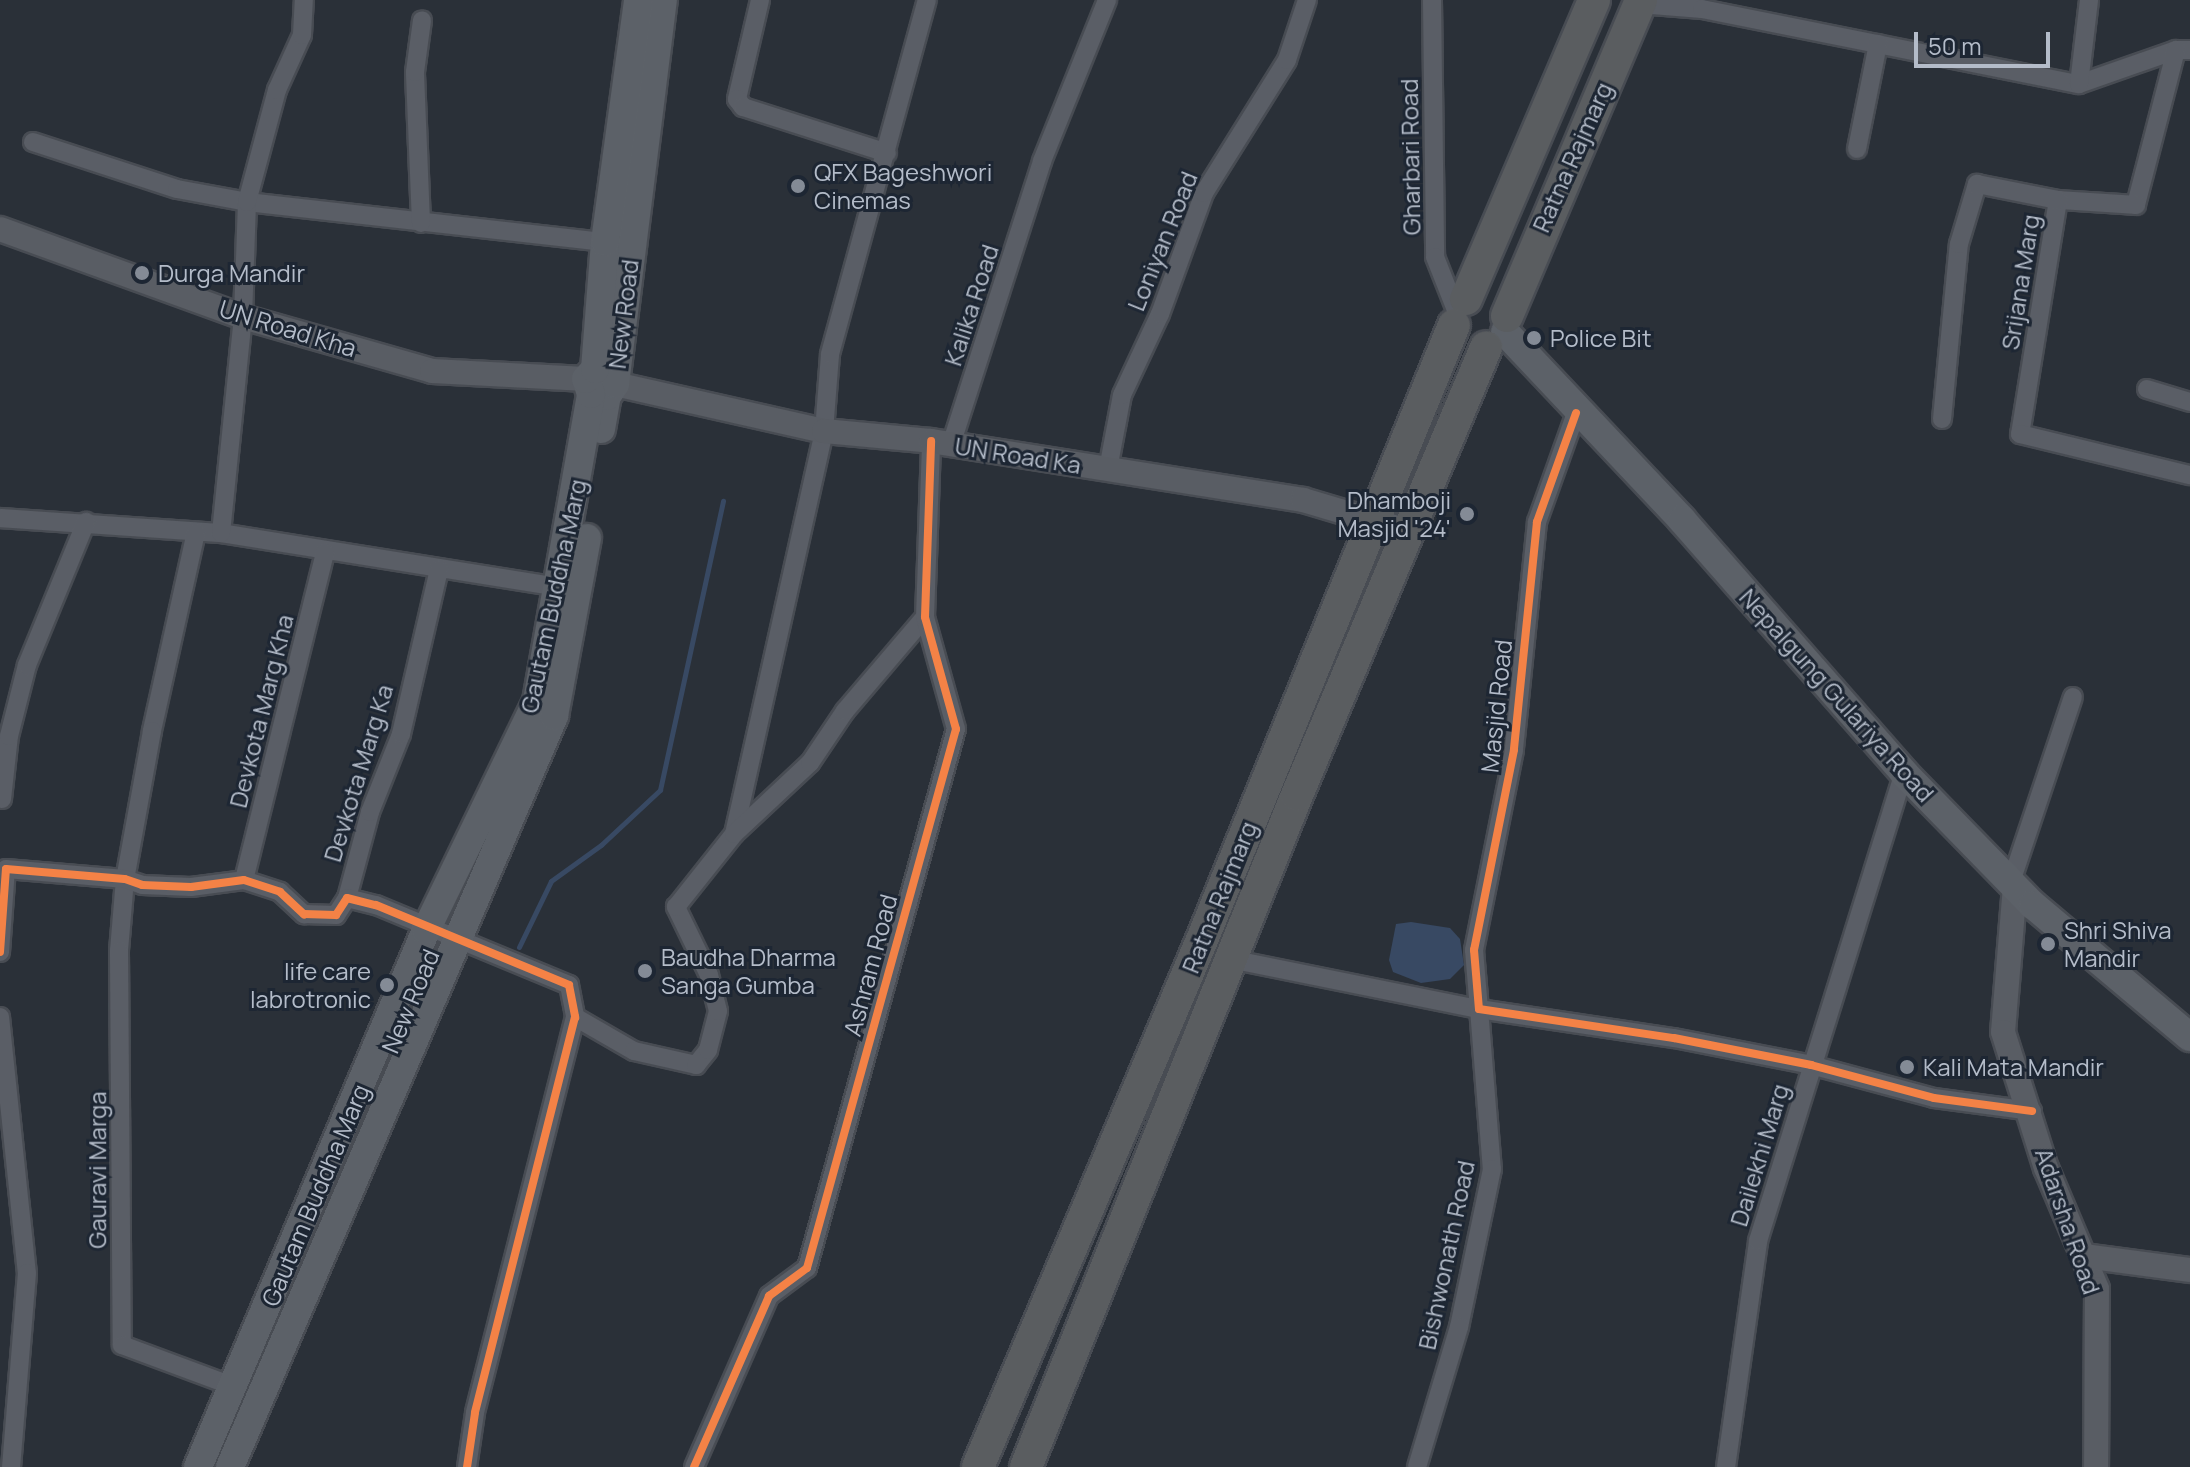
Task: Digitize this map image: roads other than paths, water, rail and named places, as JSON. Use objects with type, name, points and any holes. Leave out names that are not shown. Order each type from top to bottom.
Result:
[{"type":"highway","name":"Ratna Rajmarg","points":[[978,1467],[1204,935],[1459,311],[1594,0]]},
{"type":"highway","name":"Ratna Rajmarg","points":[[1026,1467],[1235,960],[1407,531],[1499,332],[1640,2]]},
{"type":"highway","points":[[1491,297],[1499,332],[1462,340],[1459,311],[1491,297]]},
{"type":"main road","name":"Gautam Buddha Marg","points":[[198,1467],[426,930],[537,701],[570,589],[602,383],[605,242],[638,0]]},
{"type":"main road","name":"New Road","points":[[602,383],[663,0]]},
{"type":"main road","name":"Nepalgung Gulariya Road","points":[[1499,332],[1682,520],[1904,773],[2013,884],[2190,1037]]},
{"type":"main road","name":"New Road","points":[[230,1467],[554,716],[570,589]]},
{"type":"street","points":[[221,533],[243,317],[247,202],[277,90],[302,35],[304,0]]},
{"type":"street","points":[[760,0],[737,99],[743,107],[887,153]]},
{"type":"street","points":[[734,834],[824,431],[830,354],[927,0]]},
{"type":"street","name":"Kalika Road","points":[[941,443],[1042,161],[1107,0]]},
{"type":"street","name":"Loniyan Road","points":[[1108,469],[1122,395],[1160,314],[1204,193],[1287,60],[1307,0]]},
{"type":"street","name":"Gharbari Road","points":[[1432,0],[1435,257],[1459,311]]},
{"type":"street","points":[[2079,84],[2089,0]]},
{"type":"street","points":[[1640,2],[1702,9],[2079,84],[2183,50]]},
{"type":"street","points":[[421,223],[415,72],[422,20]]},
{"type":"street","points":[[1857,149],[1878,44]]},
{"type":"street","name":"Srijana Marg","points":[[2183,50],[2136,205],[2058,200],[2020,434],[2190,475]]},
{"type":"street","points":[[33,142],[177,189],[247,202],[605,242]]},
{"type":"street","points":[[1942,419],[1959,244],[1977,184],[2058,200]]},
{"type":"street","name":"UN Road Kha","points":[[0,229],[243,317],[432,371],[602,383]]},
{"type":"street","name":"UN Road Ka","points":[[602,383],[824,431],[941,443],[1303,500],[1374,517],[1407,531]]},
{"type":"street","points":[[2147,389],[2190,402]]},
{"type":"street","name":"Masjid Road","points":[[1479,1009],[1474,950],[1514,750],[1537,522],[1576,413]]},
{"type":"street","name":"Ashram Road","points":[[694,1467],[769,1296],[807,1268],[956,729],[925,617],[941,443]]},
{"type":"street","points":[[0,518],[221,533],[325,553],[570,589]]},
{"type":"street","points":[[2,799],[9,736],[27,665],[86,522]]},
{"type":"street","points":[[125,879],[196,532]]},
{"type":"street","name":"Devkota Marg Kha","points":[[244,880],[325,553]]},
{"type":"street","name":"Devkota Marg Ka","points":[[347,898],[370,812],[401,734],[439,569]]},
{"type":"street","points":[[575,1017],[634,1051],[696,1065],[708,1050],[718,1011],[709,975],[676,907],[734,834],[810,763],[845,711],[925,617]]},
{"type":"street","points":[[2013,884],[2073,697]]},
{"type":"street","name":"Dailekhi Marg","points":[[1726,1467],[1758,1241],[1904,773]]},
{"type":"street","points":[[0,952],[6,869],[125,879],[142,885],[191,887],[244,880],[280,892],[304,914],[336,915],[347,898],[569,985],[575,1017],[475,1413],[467,1467]]},
{"type":"street","name":"Gauravi Marga","points":[[125,879],[119,951],[122,1345],[232,1386]]},
{"type":"street","name":"Adarsha Road","points":[[2013,884],[2003,1032],[2032,1111],[2046,1168],[2097,1289],[2096,1467]]},
{"type":"street","points":[[1235,960],[1479,1009],[1811,1065],[1934,1098],[2032,1111]]},
{"type":"street","name":"Bishwonath Road","points":[[1417,1467],[1459,1327],[1492,1169],[1479,1009]]},
{"type":"street","points":[[0,1017],[27,1273],[11,1467]]},
{"type":"street","points":[[2084,1256],[2190,1270]]},
{"type":"water","points":[[1411,922],[1450,928],[1460,939],[1464,965],[1450,979],[1421,983],[1393,972],[1389,960],[1396,924]]},
{"type":"waterway","points":[[519,947],[551,881],[601,845],[660,790],[723,501]]},
{"type":"place","name":"QFX Bageshwori Cinemas","points":[[798,186]]},
{"type":"place","name":"Durga Mandir","points":[[142,273]]},
{"type":"place","name":"Police Bit","points":[[1534,338]]},
{"type":"place","name":"Dhamboji Masjid '24'","points":[[1467,514]]},
{"type":"place","name":"Shri Shiva Mandir","points":[[2048,944]]},
{"type":"place","name":"Baudha Dharma Sanga Gumba","points":[[645,971]]},
{"type":"place","name":"life care labrotronic","points":[[387,985]]},
{"type":"place","name":"Kali Mata Mandir","points":[[1907,1067]]}]
